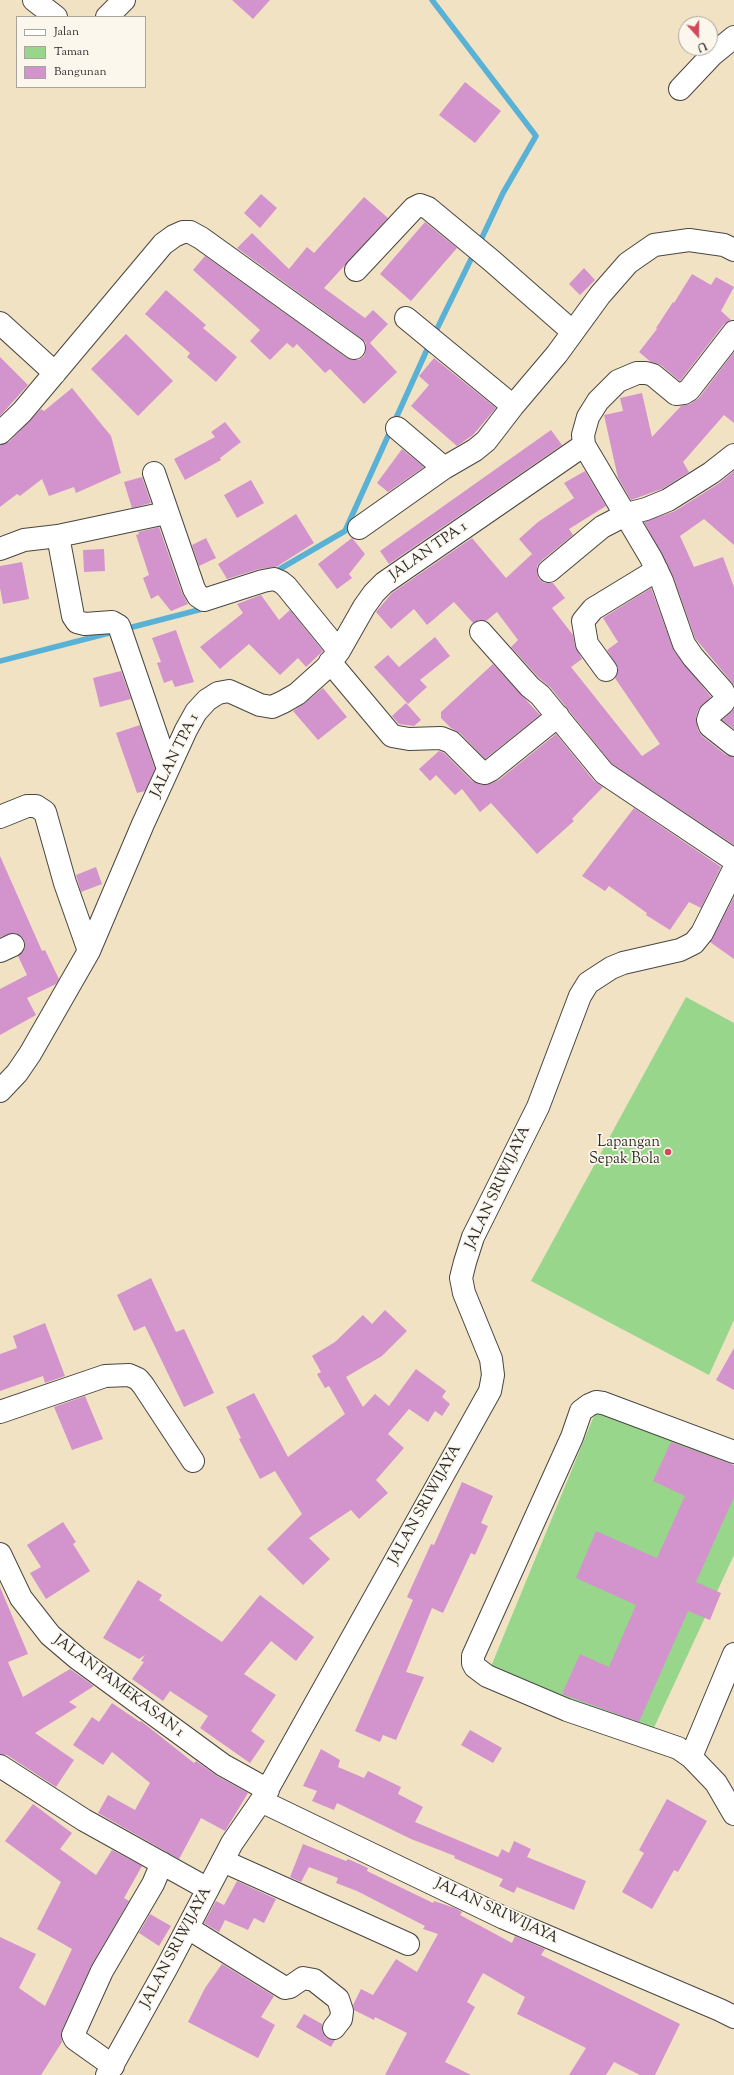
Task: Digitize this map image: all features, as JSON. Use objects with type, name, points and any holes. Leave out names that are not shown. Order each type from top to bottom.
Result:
[{"type":"street","points":[[34,0],[55,16]]},
{"type":"street","points":[[108,16],[124,0]]},
{"type":"street","points":[[680,89],[712,55],[734,37]]},
{"type":"street","points":[[356,270],[414,208],[420,205],[428,208],[492,261],[573,332]]},
{"type":"street","points":[[0,433],[22,412],[163,244],[174,236],[183,232],[190,232],[201,238],[354,348]]},
{"type":"street","points":[[359,528],[444,468],[475,450],[486,441],[513,406],[557,354],[600,295],[628,263],[654,245],[689,240],[724,245],[734,250]]},
{"type":"street","points":[[406,318],[513,406]]},
{"type":"street","points":[[0,323],[55,373]]},
{"type":"street","points":[[734,332],[689,390],[684,393],[676,394],[653,375],[646,373],[637,374],[618,381],[598,401],[588,417],[583,435],[584,445],[627,514],[657,570],[684,644],[693,658],[723,691],[726,698],[723,703],[710,714],[708,720],[710,726],[734,745]]},
{"type":"street","points":[[397,428],[444,468]]},
{"type":"street","name":"JALAN TPA 1","points":[[0,1091],[17,1073],[30,1054],[89,951],[168,769],[196,712],[207,700],[218,692],[229,692],[260,705],[272,707],[297,694],[335,657],[364,607],[374,593],[384,583],[584,445]]},
{"type":"street","points":[[549,571],[602,527],[627,514],[646,510],[668,500],[705,477],[734,455]]},
{"type":"street","points":[[154,473],[166,513],[194,589],[198,596],[204,600],[263,581],[274,579],[281,582],[286,586],[392,736],[410,739],[441,738],[451,742],[481,772],[485,773],[491,770],[558,716]]},
{"type":"street","points":[[0,549],[24,540],[58,536],[166,513]]},
{"type":"street","points":[[58,536],[73,616],[77,622],[112,622],[119,626],[168,769]]},
{"type":"street","points":[[606,670],[587,644],[583,621],[593,609],[657,570]]},
{"type":"street","points":[[481,632],[558,716],[604,773],[733,871]]},
{"type":"street","points":[[0,817],[27,806],[36,806],[45,812],[66,883],[89,951]]},
{"type":"street","name":"JALAN SRIWIJAYA","points":[[110,2071],[188,1928],[232,1843],[264,1796],[490,1392],[493,1375],[491,1359],[464,1292],[461,1278],[473,1237],[538,1107],[580,996],[588,983],[611,968],[623,963],[680,950],[694,943],[702,933],[733,871]]},
{"type":"street","points":[[0,1412],[105,1376],[129,1375],[138,1379],[143,1385],[193,1461]]},
{"type":"street","points":[[734,1452],[603,1403],[596,1402],[589,1405],[581,1412],[572,1437],[474,1656],[473,1663],[475,1667],[487,1676],[567,1710],[678,1748],[690,1757],[716,1783],[734,1814]]},
{"type":"street","name":"JALAN PAMEKASAN 1","points":[[3,1567],[33,1616],[50,1635],[77,1658],[264,1796]]},
{"type":"street","points":[[690,1757],[734,1654]]},
{"type":"street","points":[[0,1766],[84,1820],[208,1889]]},
{"type":"street","name":"JALAN SRIWIJAYA","points":[[264,1796],[504,1918],[720,2010],[734,2018]]},
{"type":"street","points":[[223,1861],[408,1944]]},
{"type":"street","points":[[110,2071],[75,2039],[73,2035],[102,1971],[153,1884],[162,1863]]},
{"type":"street","points":[[188,1928],[285,1988],[290,1987],[303,1978],[314,1980],[338,1999],[342,2011],[341,2019],[334,2028]]},
{"type":"green space","name":"Lapangan Sepak Bola","points":[[686,997],[734,1023],[734,1320],[709,1375],[531,1281]]},
{"type":"green space","points":[[598,1406],[734,1466],[734,1555],[651,1734],[490,1669]]},
{"type":"building","points":[[232,0],[270,0],[253,19]]},
{"type":"building","points":[[465,82],[501,111],[475,143],[439,115]]},
{"type":"building","points":[[261,194],[277,208],[260,228],[244,213]]},
{"type":"building","points":[[364,197],[388,218],[324,288],[365,318],[373,310],[388,324],[370,343],[397,372],[364,404],[330,369],[325,373],[297,344],[293,348],[287,343],[270,360],[250,341],[260,330],[193,270],[205,256],[347,358],[359,360],[364,356],[366,350],[366,343],[361,338],[237,248],[252,233],[289,269],[307,247],[314,253]]},
{"type":"building","points":[[425,222],[457,248],[411,301],[380,274]]},
{"type":"building","points":[[584,268],[595,280],[580,295],[569,284]]},
{"type":"building","points":[[692,274],[711,285],[716,277],[734,287],[721,311],[731,320],[724,324],[680,381],[661,365],[651,362],[639,352],[657,329],[656,328]]},
{"type":"building","points":[[166,290],[206,325],[203,328],[237,357],[216,382],[187,357],[190,353],[145,314]]},
{"type":"building","points":[[126,334],[173,381],[138,416],[91,369]]},
{"type":"building","points":[[734,352],[734,423],[724,415],[683,462],[689,472],[662,489],[631,500],[618,478],[604,415],[623,411],[620,398],[642,393],[652,437],[681,406],[690,404],[699,398]]},
{"type":"building","points":[[0,357],[28,385],[0,416]]},
{"type":"building","points":[[434,358],[496,408],[473,435],[457,446],[411,406],[429,385],[419,376]]},
{"type":"building","points":[[72,388],[111,436],[121,473],[76,493],[74,487],[49,496],[42,479],[20,496],[17,494],[0,507],[0,445],[9,442],[41,409],[44,411]]},
{"type":"building","points":[[225,422],[241,442],[220,458],[221,460],[185,480],[174,459],[215,437],[211,432]]},
{"type":"building","points":[[551,430],[562,445],[389,564],[380,551]]},
{"type":"building","points":[[402,449],[424,467],[388,492],[377,483]]},
{"type":"building","points":[[585,471],[606,506],[569,529],[573,535],[537,566],[539,579],[544,583],[553,583],[565,598],[552,608],[573,635],[575,646],[582,659],[571,667],[642,756],[660,744],[615,678],[618,668],[607,650],[618,642],[603,618],[651,588],[674,651],[711,697],[698,710],[696,717],[698,730],[702,736],[726,755],[734,757],[734,845],[612,764],[550,687],[539,678],[511,647],[518,640],[497,612],[486,621],[479,620],[473,623],[454,602],[427,625],[414,609],[391,629],[376,612],[392,593],[472,538],[506,578],[532,554],[519,539],[538,522],[574,498],[564,483]]},
{"type":"building","points":[[734,471],[734,545],[704,519],[680,536],[694,567],[723,557],[734,587],[734,685],[695,638],[673,576],[644,522],[675,511],[718,484]]},
{"type":"building","points":[[142,477],[151,503],[132,508],[124,482]]},
{"type":"building","points":[[251,480],[264,503],[237,518],[224,495]]},
{"type":"building","points":[[296,514],[314,543],[276,567],[259,569],[227,579],[218,564]]},
{"type":"building","points":[[159,527],[182,593],[188,604],[171,611],[158,595],[151,599],[143,578],[149,575],[136,535],[139,534],[138,532]]},
{"type":"building","points":[[206,538],[216,558],[199,566],[192,545]]},
{"type":"building","points":[[352,538],[365,554],[349,574],[352,578],[337,589],[318,564]]},
{"type":"building","points":[[104,549],[105,571],[84,572],[83,550]]},
{"type":"building","points":[[22,562],[29,599],[3,604],[0,588],[0,566]]},
{"type":"building","points":[[261,595],[279,620],[290,610],[323,651],[306,667],[298,658],[280,675],[249,644],[220,669],[200,647],[243,613],[237,604]]},
{"type":"building","points":[[176,630],[194,682],[175,687],[172,680],[164,683],[157,663],[161,662],[152,638]]},
{"type":"building","points":[[435,637],[450,656],[420,680],[427,687],[408,704],[374,667],[388,655],[399,667]]},
{"type":"building","points":[[493,664],[540,715],[485,759],[460,733],[451,728],[441,718],[441,712]]},
{"type":"building","points":[[121,671],[131,699],[100,707],[93,678]]},
{"type":"building","points":[[323,688],[347,717],[318,740],[293,711]]},
{"type":"building","points":[[406,703],[421,720],[414,726],[399,724],[392,716]]},
{"type":"building","points":[[734,709],[734,729],[722,720]]},
{"type":"building","points":[[140,725],[155,769],[145,791],[137,793],[116,733]]},
{"type":"building","points":[[556,734],[594,781],[603,787],[572,819],[574,821],[537,854],[491,803],[480,812],[462,789],[455,795],[436,775],[430,781],[419,769],[439,751],[444,753],[472,781],[482,785],[490,784],[499,780]]},
{"type":"building","points":[[634,808],[721,867],[701,908],[689,902],[670,930],[646,915],[647,913],[609,886],[605,891],[582,876]]},
{"type":"building","points":[[0,856],[42,951],[45,950],[59,979],[56,984],[27,998],[36,1015],[0,1035],[0,989],[27,975],[18,956],[23,952],[25,947],[24,939],[15,933],[0,937]]},
{"type":"building","points":[[96,867],[102,884],[81,892],[76,875]]},
{"type":"building","points":[[734,897],[734,959],[710,942]]},
{"type":"building","points":[[151,1278],[176,1332],[184,1329],[214,1393],[184,1407],[145,1326],[134,1331],[117,1295]]},
{"type":"building","points":[[385,1310],[407,1331],[382,1356],[346,1377],[363,1407],[375,1394],[389,1406],[416,1369],[446,1391],[442,1397],[450,1404],[442,1416],[435,1411],[428,1422],[409,1409],[388,1434],[404,1448],[376,1480],[388,1493],[359,1519],[351,1510],[309,1538],[330,1559],[303,1585],[267,1549],[302,1514],[275,1471],[260,1479],[239,1439],[241,1438],[226,1407],[254,1393],[288,1457],[345,1414],[329,1386],[325,1388],[317,1374],[321,1372],[312,1356],[335,1342],[363,1315],[372,1324]]},
{"type":"building","points":[[45,1323],[65,1376],[45,1383],[43,1376],[0,1391],[0,1354],[17,1348],[13,1336]]},
{"type":"building","points":[[734,1348],[734,1390],[716,1380]]},
{"type":"building","points":[[85,1396],[103,1439],[72,1450],[54,1407]]},
{"type":"building","points":[[671,1442],[734,1465],[734,1497],[696,1582],[721,1593],[710,1620],[688,1611],[639,1722],[562,1694],[580,1654],[609,1667],[636,1605],[576,1578],[596,1531],[657,1558],[685,1496],[653,1481]]},
{"type":"building","points":[[462,1482],[493,1496],[481,1523],[488,1526],[475,1555],[471,1553],[443,1613],[432,1608],[406,1672],[424,1677],[396,1740],[383,1735],[380,1742],[355,1731],[413,1600],[407,1597],[431,1544],[434,1545]]},
{"type":"building","points":[[63,1522],[76,1542],[73,1544],[90,1571],[46,1599],[30,1573],[41,1567],[27,1545]]},
{"type":"building","points":[[138,1580],[162,1595],[159,1600],[222,1642],[260,1595],[314,1637],[296,1661],[271,1641],[244,1674],[276,1695],[251,1731],[265,1741],[250,1763],[200,1728],[208,1716],[170,1691],[163,1701],[132,1679],[144,1662],[141,1661],[145,1655],[139,1659],[103,1638]]},
{"type":"building","points":[[0,1587],[28,1654],[8,1662],[23,1697],[70,1669],[94,1686],[69,1702],[77,1707],[35,1733],[74,1760],[56,1787],[7,1755],[0,1754]]},
{"type":"building","points":[[112,1703],[140,1722],[141,1721],[194,1763],[196,1761],[217,1776],[248,1793],[225,1831],[201,1818],[179,1859],[98,1813],[108,1795],[135,1810],[150,1783],[112,1752],[103,1765],[73,1745],[92,1717],[99,1722]]},
{"type":"building","points":[[470,1730],[502,1748],[493,1763],[461,1745]]},
{"type":"building","points":[[321,1749],[340,1760],[338,1767],[364,1778],[368,1771],[401,1787],[398,1794],[423,1807],[415,1822],[498,1857],[502,1849],[509,1853],[514,1841],[531,1849],[527,1857],[586,1881],[574,1910],[517,1887],[514,1893],[499,1886],[503,1879],[454,1858],[455,1856],[411,1839],[337,1803],[334,1810],[312,1801],[317,1791],[303,1786]]},
{"type":"building","points":[[667,1799],[707,1821],[678,1872],[674,1870],[652,1909],[622,1892],[644,1853],[639,1850]]},
{"type":"building","points":[[33,1804],[72,1833],[60,1849],[96,1875],[112,1850],[142,1866],[124,1898],[129,1901],[91,1966],[62,2030],[62,2042],[41,2075],[0,2075],[0,1937],[36,1954],[19,1988],[45,2006],[72,1949],[37,1929],[61,1882],[5,1841]]},
{"type":"building","points":[[303,1844],[346,1861],[348,1859],[368,1868],[367,1871],[433,1903],[434,1901],[455,1908],[462,1912],[460,1915],[512,1943],[515,1936],[545,1949],[541,1955],[680,2024],[655,2075],[640,2075],[614,2062],[606,2075],[569,2075],[586,2048],[517,2014],[525,1997],[483,1973],[467,2002],[475,2007],[445,2062],[471,2075],[385,2075],[407,2033],[375,2017],[374,2020],[354,2010],[353,2005],[361,1989],[373,1995],[396,1959],[417,1972],[438,1934],[423,1929],[425,1926],[357,1891],[336,1883],[338,1878],[309,1867],[301,1882],[290,1877]]},
{"type":"building","points":[[237,1881],[276,1899],[264,1923],[254,1918],[248,1930],[225,1920],[219,1932],[204,1923],[216,1901],[224,1905]]},
{"type":"building","points":[[150,1914],[171,1926],[159,1946],[139,1933]]},
{"type":"building","points":[[222,1964],[274,1996],[261,2017],[275,2025],[258,2058],[188,2022],[205,1988]]},
{"type":"building","points":[[304,2014],[322,2024],[322,2032],[326,2038],[335,2040],[331,2047],[296,2027]]},
{"type":"waterway","points":[[432,0],[536,136],[503,193],[479,244]]},
{"type":"waterway","points":[[434,335],[474,253]]},
{"type":"waterway","points":[[273,573],[345,531],[430,343]]},
{"type":"waterway","points":[[125,629],[206,608]]},
{"type":"waterway","points":[[0,661],[117,631]]},
{"type":"place","name":"Lapangan Sepak Bola","points":[[668,1152]]}]
